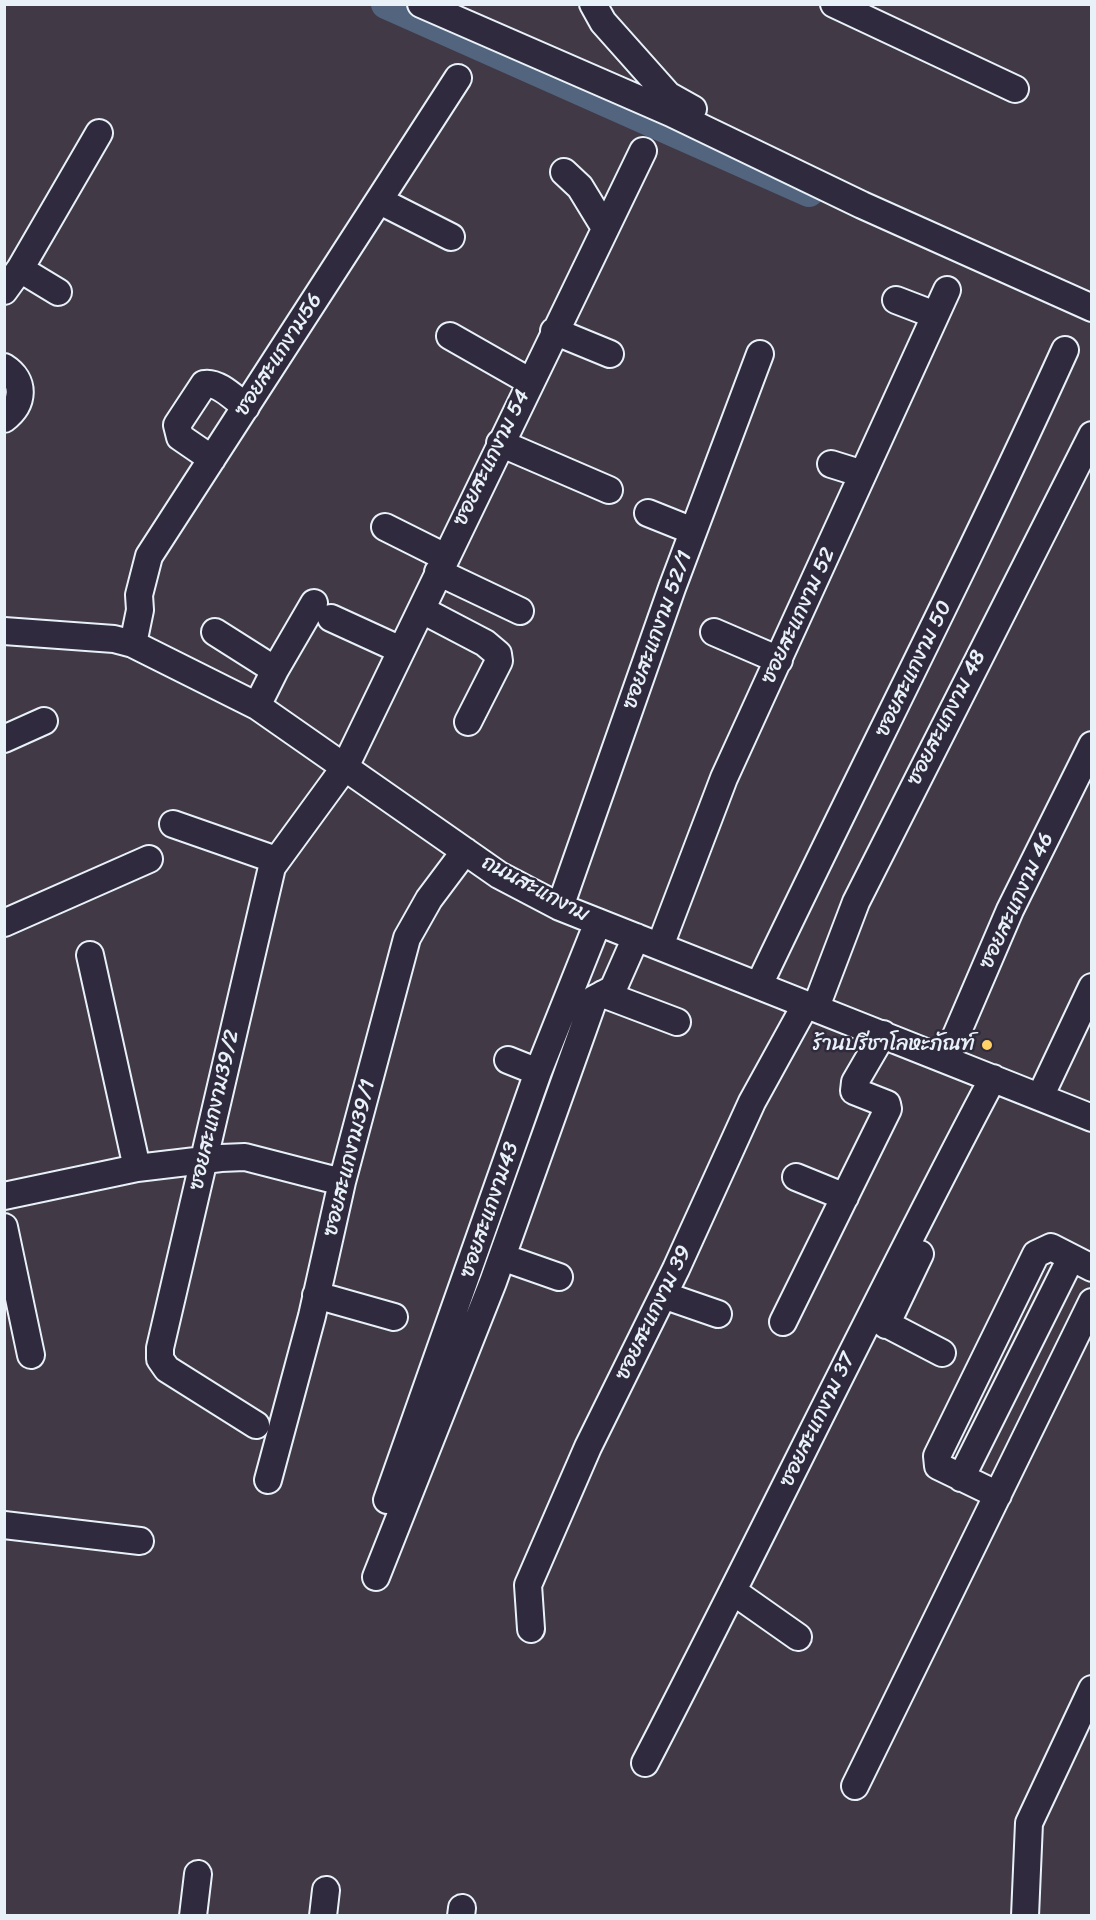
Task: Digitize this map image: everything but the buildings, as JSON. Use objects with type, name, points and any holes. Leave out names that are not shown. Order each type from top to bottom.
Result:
[{"type":"street","points":[[421,4],[670,113],[862,205],[1092,308]]},
{"type":"street","points":[[593,4],[603,22],[668,95],[864,188]]},
{"type":"street","points":[[834,4],[1015,89]]},
{"type":"street","name":"ซอยสะแกงาม56","points":[[133,644],[140,610],[138,595],[149,556],[458,78]]},
{"type":"street","points":[[4,291],[20,269],[99,133]]},
{"type":"street","name":"ซอยสะแกงาม 54","points":[[345,767],[422,610],[529,381],[643,151]]},
{"type":"street","points":[[564,172],[580,187],[605,228]]},
{"type":"street","points":[[380,201],[451,237]]},
{"type":"street","points":[[20,269],[58,292]]},
{"type":"street","name":"ซอยสะแกงาม 52","points":[[660,946],[724,778],[947,290]]},
{"type":"street","points":[[896,300],[935,315]]},
{"type":"street","points":[[554,331],[610,354]]},
{"type":"street","points":[[450,336],[529,381]]},
{"type":"street","name":"ซอยสะแกงาม 50","points":[[759,985],[992,511],[1065,350]]},
{"type":"street","name":"ซอยสะแกงาม 52/1","points":[[560,907],[693,531],[760,354]]},
{"type":"street","points":[[4,367],[19,380],[20,388],[18,399],[4,419]]},
{"type":"street","points":[[212,459],[180,437],[177,425],[204,384],[210,383],[218,386],[246,407]]},
{"type":"street","name":"ซอยสะแกงาม 48","points":[[811,1006],[856,902],[1092,435]]},
{"type":"street","points":[[500,443],[609,490]]},
{"type":"street","points":[[831,464],[863,474]]},
{"type":"street","points":[[648,513],[693,531]]},
{"type":"street","points":[[385,527],[442,565],[520,611]]},
{"type":"street","points":[[258,706],[275,670],[322,610],[401,650]]},
{"type":"street","points":[[422,610],[484,642],[498,654],[499,661],[468,722]]},
{"type":"street","name":"ถนนสะแกงาม","points":[[4,631],[114,639],[133,644],[258,706],[499,875],[560,907],[1092,1118]]},
{"type":"street","points":[[215,632],[275,670]]},
{"type":"street","points":[[714,632],[779,660]]},
{"type":"street","points":[[4,739],[44,721]]},
{"type":"street","name":"ซอยสะแกงาม 46","points":[[946,1059],[1010,910],[1092,745]]},
{"type":"street","name":"ซอยสะแกงาม39/2","points":[[256,1425],[167,1369],[160,1359],[160,1348],[272,867],[345,767]]},
{"type":"street","points":[[173,824],[276,861]]},
{"type":"street","name":"ซอยสะแกงาม39/1","points":[[268,1480],[316,1295],[342,1182],[407,938],[429,899],[465,851]]},
{"type":"street","points":[[4,923],[149,859]]},
{"type":"street","name":"ซอยสะแกงาม43","points":[[387,1500],[538,1072],[598,922]]},
{"type":"street","points":[[376,1577],[502,1257],[594,999],[613,989],[636,937]]},
{"type":"street","points":[[90,955],[137,1168]]},
{"type":"street","points":[[1040,1097],[1092,987]]},
{"type":"street","points":[[603,994],[677,1022]]},
{"type":"street","name":"ซอยสะแกงาม 39","points":[[531,1629],[528,1585],[588,1447],[663,1295],[752,1102],[811,1006]]},
{"type":"street","points":[[783,1322],[888,1109],[887,1104],[854,1091],[855,1082],[883,1034]]},
{"type":"street","points":[[508,1060],[538,1072]]},
{"type":"street","name":"ซอยสะแกงาม 37","points":[[645,1763],[878,1320],[993,1078]]},
{"type":"street","points":[[4,1196],[137,1168],[205,1159],[245,1157],[342,1182]]},
{"type":"street","points":[[796,1177],[845,1197]]},
{"type":"street","points":[[937,1219],[878,1320],[942,1353]]},
{"type":"street","points":[[4,1227],[31,1355]]},
{"type":"street","points":[[502,1257],[560,1277]]},
{"type":"street","points":[[998,1495],[961,1478],[1082,1263]]},
{"type":"street","points":[[316,1295],[394,1317]]},
{"type":"street","points":[[663,1295],[718,1314]]},
{"type":"street","points":[[855,1786],[1092,1302]]},
{"type":"street","points":[[4,1526],[140,1542]]},
{"type":"street","points":[[734,1592],[798,1637]]},
{"type":"street","points":[[1025,1916],[1029,1822],[1092,1689]]},
{"type":"street","points":[[193,1916],[198,1875]]},
{"type":"street","points":[[323,1916],[326,1890]]},
{"type":"waterway","points":[[386,4],[809,192]]},
{"type":"place","name":"ร้านปรีชาโลหะภัณฑ์","points":[[987,1045]]}]
